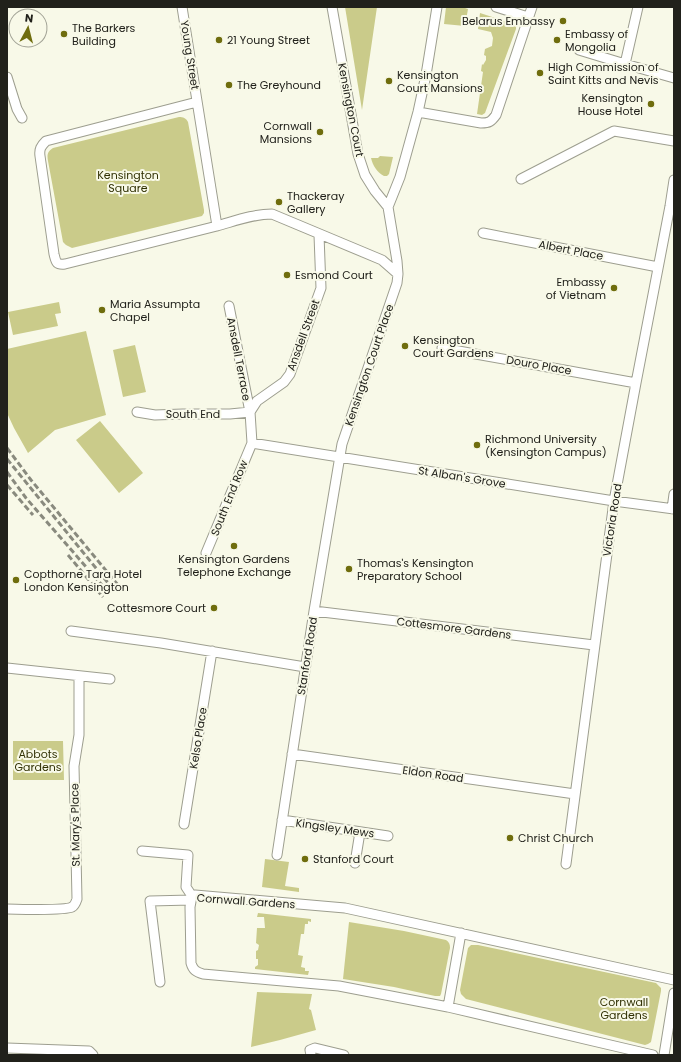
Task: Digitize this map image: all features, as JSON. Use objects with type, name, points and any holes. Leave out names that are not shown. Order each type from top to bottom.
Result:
[{"type":"street","name":"Young Street","points":[[182,7],[197,102]]},
{"type":"street","name":"Kensington Court","points":[[332,7],[358,154],[365,175],[375,191],[388,207],[398,274]]},
{"type":"street","points":[[388,207],[400,177],[418,112],[426,75],[437,7]]},
{"type":"street","points":[[496,7],[528,17]]},
{"type":"street","points":[[418,112],[481,123],[492,121],[496,115],[532,7]]},
{"type":"street","points":[[625,64],[638,7]]},
{"type":"street","points":[[579,50],[674,78]]},
{"type":"street","points":[[7,76],[22,118]]},
{"type":"street","points":[[217,226],[197,102],[46,141],[40,148],[55,260],[57,263],[65,264],[217,226],[252,216],[272,214],[319,235],[382,260],[398,274]]},
{"type":"street","points":[[521,179],[614,130],[674,141]]},
{"type":"street","name":"Victoria Road","points":[[566,864],[614,501],[674,180]]},
{"type":"street","name":"Albert Place","points":[[482,233],[658,268]]},
{"type":"street","name":"Ansdell Street","points":[[250,412],[257,401],[284,382],[290,374],[320,288],[319,235]]},
{"type":"street","name":"Kensington Court Place","points":[[340,457],[342,444],[397,283],[398,274]]},
{"type":"street","name":"Ansdell Terrace","points":[[228,306],[250,412]]},
{"type":"street","name":"Douro Place","points":[[442,348],[636,383]]},
{"type":"street","name":"South End","points":[[137,412],[155,415],[230,414],[250,412]]},
{"type":"street","points":[[250,412],[252,443]]},
{"type":"street","name":"St Alban's Grove","points":[[252,443],[614,501],[673,509]]},
{"type":"street","name":"South End Row","points":[[206,553],[252,443]]},
{"type":"street","name":"Stanford Road","points":[[277,855],[305,667],[340,457]]},
{"type":"street","points":[[673,509],[674,494]]},
{"type":"street","name":"Cottesmore Gardens","points":[[314,611],[594,645]]},
{"type":"street","points":[[71,631],[161,643],[305,667]]},
{"type":"street","name":"Kelso Place","points":[[184,824],[212,652]]},
{"type":"street","points":[[7,668],[110,679]]},
{"type":"street","name":"St. Mary's Place","points":[[7,909],[69,908],[76,902],[74,766],[79,735],[79,676]]},
{"type":"street","name":"Eldon Road","points":[[292,754],[575,794]]},
{"type":"street","name":"Kingsley Mews","points":[[282,820],[388,836]]},
{"type":"street","points":[[355,863],[360,832]]},
{"type":"street","points":[[142,851],[188,855],[186,887],[192,898],[150,901],[160,982]]},
{"type":"street","name":"Cornwall Gardens","points":[[653,1055],[448,1007],[339,986],[203,974],[196,972],[192,963],[190,907],[192,898],[195,895],[346,908],[674,980]]},
{"type":"street","points":[[448,1007],[461,933]]},
{"type":"street","points":[[664,1055],[674,993]]},
{"type":"street","points":[[7,1048],[89,1051],[92,1055]]},
{"type":"street","points":[[311,1055],[310,1050],[315,1048],[344,1055]]},
{"type":"green space","points":[[345,7],[377,7],[362,110]]},
{"type":"green space","points":[[446,7],[462,7],[468,9],[465,26],[444,24]]},
{"type":"green space","points":[[480,13],[514,24],[516,26],[485,113],[482,115],[477,114],[483,72],[481,71],[482,64],[483,65],[486,60],[486,56],[484,55],[485,49],[492,46],[493,38],[491,32],[478,29]]},
{"type":"green space","name":"Kensington Square","points":[[179,117],[184,118],[188,122],[204,210],[202,216],[72,248],[66,245],[63,242],[48,161],[49,152],[53,148]]},
{"type":"green space","points":[[380,156],[393,157],[389,174],[387,176],[379,173],[371,158],[378,158]]},
{"type":"green space","points":[[59,302],[61,313],[55,314],[58,326],[13,335],[8,312]]},
{"type":"green space","points":[[86,331],[106,415],[55,430],[28,453],[7,413],[7,349]]},
{"type":"green space","points":[[135,345],[146,392],[123,397],[113,350]]},
{"type":"green space","points":[[100,421],[143,473],[119,493],[76,440]]},
{"type":"green space","name":"Abbots Gardens","points":[[13,741],[63,741],[64,780],[13,780]]},
{"type":"green space","points":[[265,859],[289,862],[285,886],[299,888],[299,892],[262,887]]},
{"type":"green space","points":[[258,913],[311,919],[311,922],[308,921],[308,924],[305,924],[304,934],[301,934],[298,955],[303,956],[301,967],[305,968],[305,971],[309,971],[308,975],[255,969],[258,965],[256,951],[258,950],[259,945],[256,943],[257,928],[265,928],[264,917],[257,917]]},
{"type":"green space","points":[[349,922],[446,940],[449,943],[450,948],[440,996],[343,979]]},
{"type":"green space","name":"Cornwall Gardens","points":[[471,945],[478,945],[656,983],[661,988],[661,991],[651,1042],[645,1045],[466,999],[461,994],[460,990],[468,948]]},
{"type":"green space","points":[[257,992],[312,994],[309,1009],[311,1010],[316,1030],[251,1047]]},
{"type":"railway","points":[[7,448],[31,480],[118,585]]},
{"type":"railway","points":[[7,459],[113,589]]},
{"type":"railway","points":[[7,472],[26,498],[108,592]]},
{"type":"railway","points":[[7,485],[33,515]]},
{"type":"railway","points":[[68,555],[103,597]]},
{"type":"place","name":"Belarus Embassy","points":[[563,21]]},
{"type":"place","name":"The Barkers Building","points":[[64,34]]},
{"type":"place","name":"21 Young Street","points":[[219,40]]},
{"type":"place","name":"Embassy of Mongolia","points":[[557,40]]},
{"type":"place","name":"High Commission of Saint Kitts and Nevis","points":[[540,73]]},
{"type":"place","name":"Kensington Court Mansions","points":[[389,81]]},
{"type":"place","name":"The Greyhound","points":[[229,85]]},
{"type":"place","name":"Kensington House Hotel","points":[[651,104]]},
{"type":"place","name":"Cornwall Mansions","points":[[320,132]]},
{"type":"place","name":"Thackeray Gallery","points":[[279,202]]},
{"type":"place","name":"Esmond Court","points":[[287,275]]},
{"type":"place","name":"Embassy of Vietnam","points":[[614,288]]},
{"type":"place","name":"Maria Assumpta Chapel","points":[[102,310]]},
{"type":"place","name":"Kensington Court Gardens","points":[[405,346]]},
{"type":"place","name":"Richmond University (Kensington Campus)","points":[[477,445]]},
{"type":"place","name":"Kensington Gardens Telephone Exchange","points":[[234,546]]},
{"type":"place","name":"Thomas's Kensington Preparatory School","points":[[349,569]]},
{"type":"place","name":"Copthorne Tara Hotel London Kensington","points":[[16,580]]},
{"type":"place","name":"Cottesmore Court","points":[[214,608]]},
{"type":"place","name":"Christ Church","points":[[510,838]]},
{"type":"place","name":"Stanford Court","points":[[305,859]]}]
